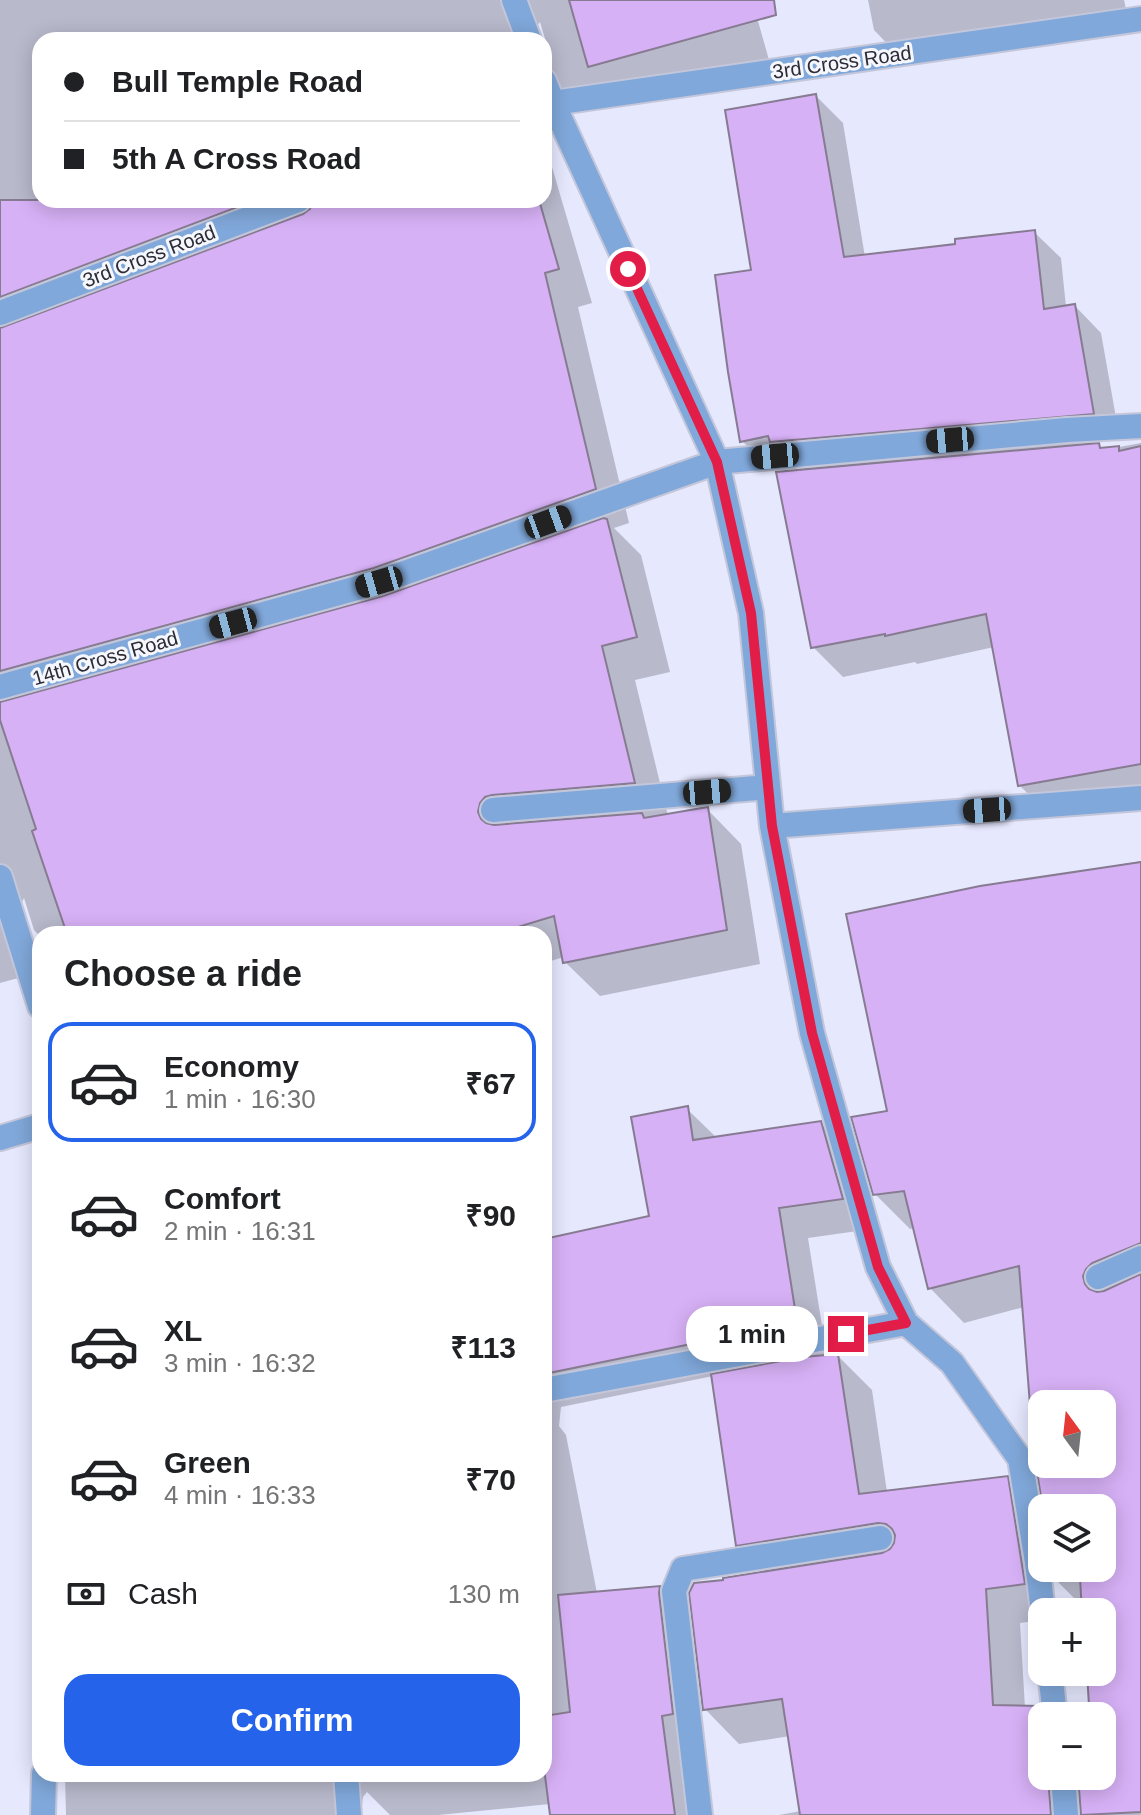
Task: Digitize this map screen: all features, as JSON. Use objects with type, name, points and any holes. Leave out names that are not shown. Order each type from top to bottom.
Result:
[{"type":"street","points":[[514,0],[526,32]]},
{"type":"street","name":"3rd Cross Road","points":[[552,96],[1141,19]]},
{"type":"street","points":[[552,108],[717,462],[751,613],[772,826],[812,1033],[878,1267],[906,1323],[952,1363],[1020,1459],[1041,1598]]},
{"type":"street","name":"3rd Cross Road","points":[[0,313],[277,208]]},
{"type":"street","name":"14th Cross Road","points":[[0,687],[379,582],[717,462],[1141,426]]},
{"type":"street","points":[[493,810],[768,787]]},
{"type":"street","points":[[772,826],[1141,798]]},
{"type":"street","points":[[0,877],[32,980]]},
{"type":"street","points":[[0,1138],[32,1128]]},
{"type":"street","points":[[1098,1277],[1141,1258]]},
{"type":"street","points":[[552,1389],[906,1323]]},
{"type":"street","points":[[700,1815],[674,1591],[683,1569],[880,1538]]},
{"type":"street","points":[[43,1815],[44,1782]]},
{"type":"street","points":[[347,1782],[349,1815]]},
{"type":"street","points":[[1064,1790],[1066,1815]]},
{"type":"building","points":[[569,0],[774,0],[776,15],[588,67]]},
{"type":"building","points":[[816,94],[844,257],[955,244],[955,239],[1035,230],[1044,309],[1075,304],[1094,414],[770,442],[768,436],[740,442],[715,275],[751,270],[725,110]]},
{"type":"building","points":[[0,200],[32,200],[32,208],[235,208],[0,297]]},
{"type":"building","points":[[541,208],[559,269],[545,273],[596,489],[374,568],[0,671],[0,328],[310,209]]},
{"type":"building","points":[[1099,443],[1100,448],[1119,446],[1119,451],[1141,446],[1141,764],[1018,786],[986,614],[811,648],[776,472]]},
{"type":"building","points":[[607,519],[637,637],[602,646],[635,783],[492,795],[480,803],[478,812],[481,819],[494,825],[642,813],[644,818],[708,807],[727,930],[563,963],[554,916],[521,926],[64,926],[32,831],[36,829],[0,720],[0,702],[383,596]]},
{"type":"building","points":[[1141,862],[1141,1243],[1092,1263],[1083,1276],[1089,1289],[1097,1292],[1141,1274],[1141,1812],[1081,1815],[1079,1790],[1116,1790],[1116,1702],[1089,1702],[1088,1686],[1116,1686],[1116,1598],[1081,1598],[1080,1582],[1116,1582],[1116,1494],[1041,1494],[1038,1478],[1116,1478],[1116,1390],[1029,1390],[1019,1266],[928,1289],[904,1191],[873,1195],[851,1117],[887,1111],[846,914],[980,886]]},
{"type":"building","points":[[688,1106],[693,1140],[821,1121],[843,1199],[779,1208],[798,1328],[707,1345],[706,1341],[552,1372],[552,1237],[649,1216],[631,1117]]},
{"type":"building","points":[[838,1354],[859,1494],[1008,1476],[1025,1584],[986,1589],[993,1705],[1028,1706],[1028,1790],[1049,1790],[1051,1815],[800,1815],[782,1699],[703,1710],[689,1593],[694,1583],[882,1553],[894,1543],[892,1529],[878,1523],[736,1546],[711,1374],[803,1357]]},
{"type":"building","points":[[660,1586],[673,1714],[662,1716],[675,1815],[550,1815],[546,1782],[552,1782],[552,1715],[570,1712],[558,1595]]},
{"type":"route","points":[[628,269],[717,462],[751,613],[772,826],[812,1033],[878,1267],[906,1323],[846,1334]]}]
